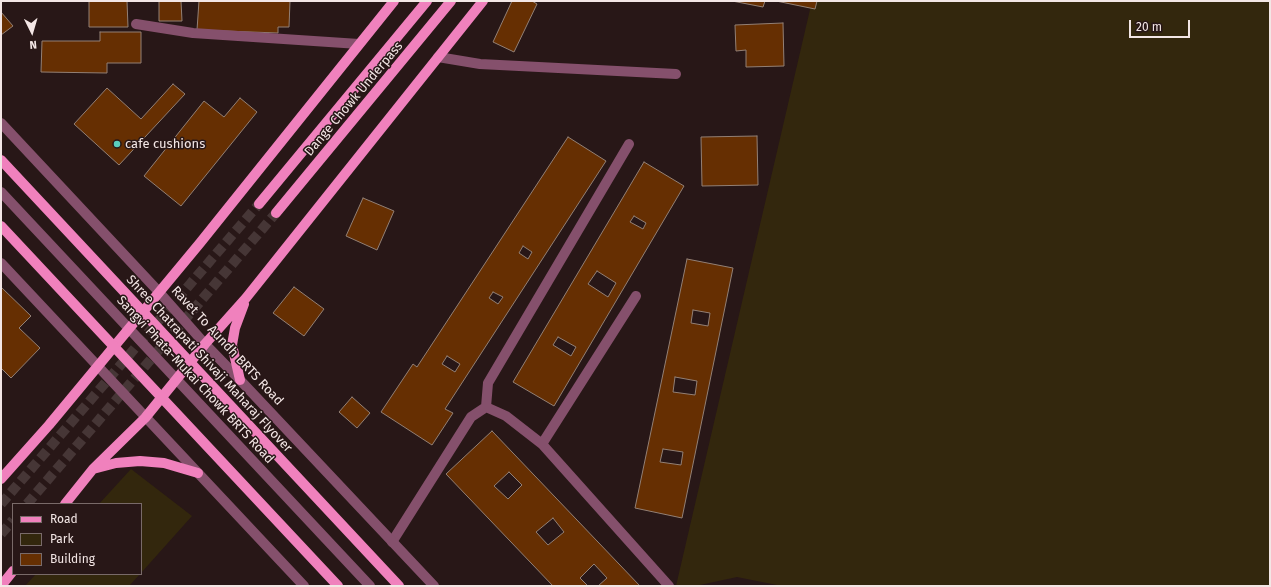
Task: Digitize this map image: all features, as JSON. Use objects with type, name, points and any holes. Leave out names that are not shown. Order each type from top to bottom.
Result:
[{"type":"main road","points":[[1,478],[49,425],[129,329],[394,1]]},
{"type":"main road","name":"Dange Chowk Underpass","points":[[259,204],[427,1]]},
{"type":"main road","name":"Dange Chowk Underpass","points":[[276,213],[451,1]]},
{"type":"main road","points":[[66,503],[93,468],[145,418],[205,344],[246,298],[483,1]]},
{"type":"main road","name":"Shree Chatrapati Shivaji Maharaj Flyover","points":[[1,160],[399,586]]},
{"type":"main road","points":[[1,226],[338,586]]},
{"type":"main road","points":[[240,380],[232,345],[235,328],[246,298]]},
{"type":"main road","points":[[93,468],[116,463],[140,461],[164,463],[198,473]]},
{"type":"main road","points":[[1,586],[12,572]]},
{"type":"street","points":[[136,24],[193,34],[359,44]]},
{"type":"street","points":[[438,57],[480,64],[676,74]]},
{"type":"street","name":"Ravet To Aundh BRTS Road","points":[[1,124],[159,292],[205,344],[434,586]]},
{"type":"street","points":[[486,407],[488,383],[629,144]]},
{"type":"street","name":"Sangvi Phata-Mukai Chowk BRTS Road","points":[[1,192],[370,586]]},
{"type":"street","points":[[1,263],[304,586]]},
{"type":"street","points":[[542,444],[636,296]]},
{"type":"street","points":[[486,407],[506,416],[542,444],[669,586]]},
{"type":"street","points":[[392,542],[471,417],[486,407]]},
{"type":"green space","points":[[812,1],[1270,1],[1270,586],[782,586],[737,577],[695,586],[676,586]]},
{"type":"green space","points":[[131,469],[192,516],[142,572],[142,503],[100,503]]},
{"type":"green space","points":[[35,575],[139,575],[129,586],[25,586]]},
{"type":"building","points":[[89,1],[127,1],[128,27],[89,27]]},
{"type":"building","points":[[159,1],[181,1],[182,21],[159,21]]},
{"type":"building","points":[[199,1],[290,1],[289,27],[278,27],[278,33],[197,30]]},
{"type":"building","points":[[512,1],[532,1],[537,4],[514,52],[493,42]]},
{"type":"building","points":[[732,1],[765,1],[763,7]]},
{"type":"building","points":[[776,1],[817,1],[815,9]]},
{"type":"building","points":[[1,12],[13,26],[1,35]]},
{"type":"building","points":[[783,23],[784,66],[746,67],[746,50],[736,51],[735,25]]},
{"type":"building","points":[[100,32],[141,32],[141,63],[107,63],[107,73],[41,72],[42,41],[100,41]]},
{"type":"building","name":"cafe cushions","points":[[173,84],[185,94],[119,165],[74,124],[107,88],[141,119]]},
{"type":"building","points":[[240,98],[257,112],[181,206],[144,176],[204,101],[224,117]]},
{"type":"building","points":[[757,136],[758,185],[702,186],[701,137]]},
{"type":"building","points":[[568,137],[606,161],[445,409],[453,413],[432,445],[381,412],[413,364],[417,367]],"holes":[[[523,246],[532,252],[528,259],[519,253]],[[493,292],[503,297],[498,304],[489,298]],[[447,356],[460,364],[455,372],[442,364]]]},
{"type":"building","points":[[644,162],[684,186],[554,406],[513,382]],"holes":[[[634,216],[646,223],[643,229],[630,222]],[[597,271],[616,283],[608,297],[588,284]],[[558,337],[576,347],[571,356],[553,345]]]},
{"type":"building","points":[[363,198],[394,211],[377,250],[346,236]]},
{"type":"building","points":[[687,259],[733,268],[682,518],[635,508]],"holes":[[[693,310],[710,313],[708,326],[691,323]],[[675,377],[697,381],[695,395],[673,392]],[[663,449],[683,452],[681,465],[660,462]]]},
{"type":"building","points":[[1,287],[31,316],[19,328],[40,348],[11,378],[1,368]]},
{"type":"building","points":[[294,287],[324,309],[304,336],[273,313]]},
{"type":"building","points":[[352,397],[370,413],[357,428],[339,412]]},
{"type":"building","points":[[492,431],[640,586],[598,586],[607,578],[594,564],[580,578],[588,586],[553,586],[446,474]],"holes":[[[509,472],[522,485],[508,499],[494,486]],[[553,518],[564,532],[548,545],[536,532]]]},
{"type":"tunnel","points":[[1,504],[259,204]]},
{"type":"tunnel","points":[[28,503],[276,213]]},
{"type":"tunnel","points":[[1,534],[12,521]]},
{"type":"place","name":"cafe cushions","points":[[117,144]]}]
